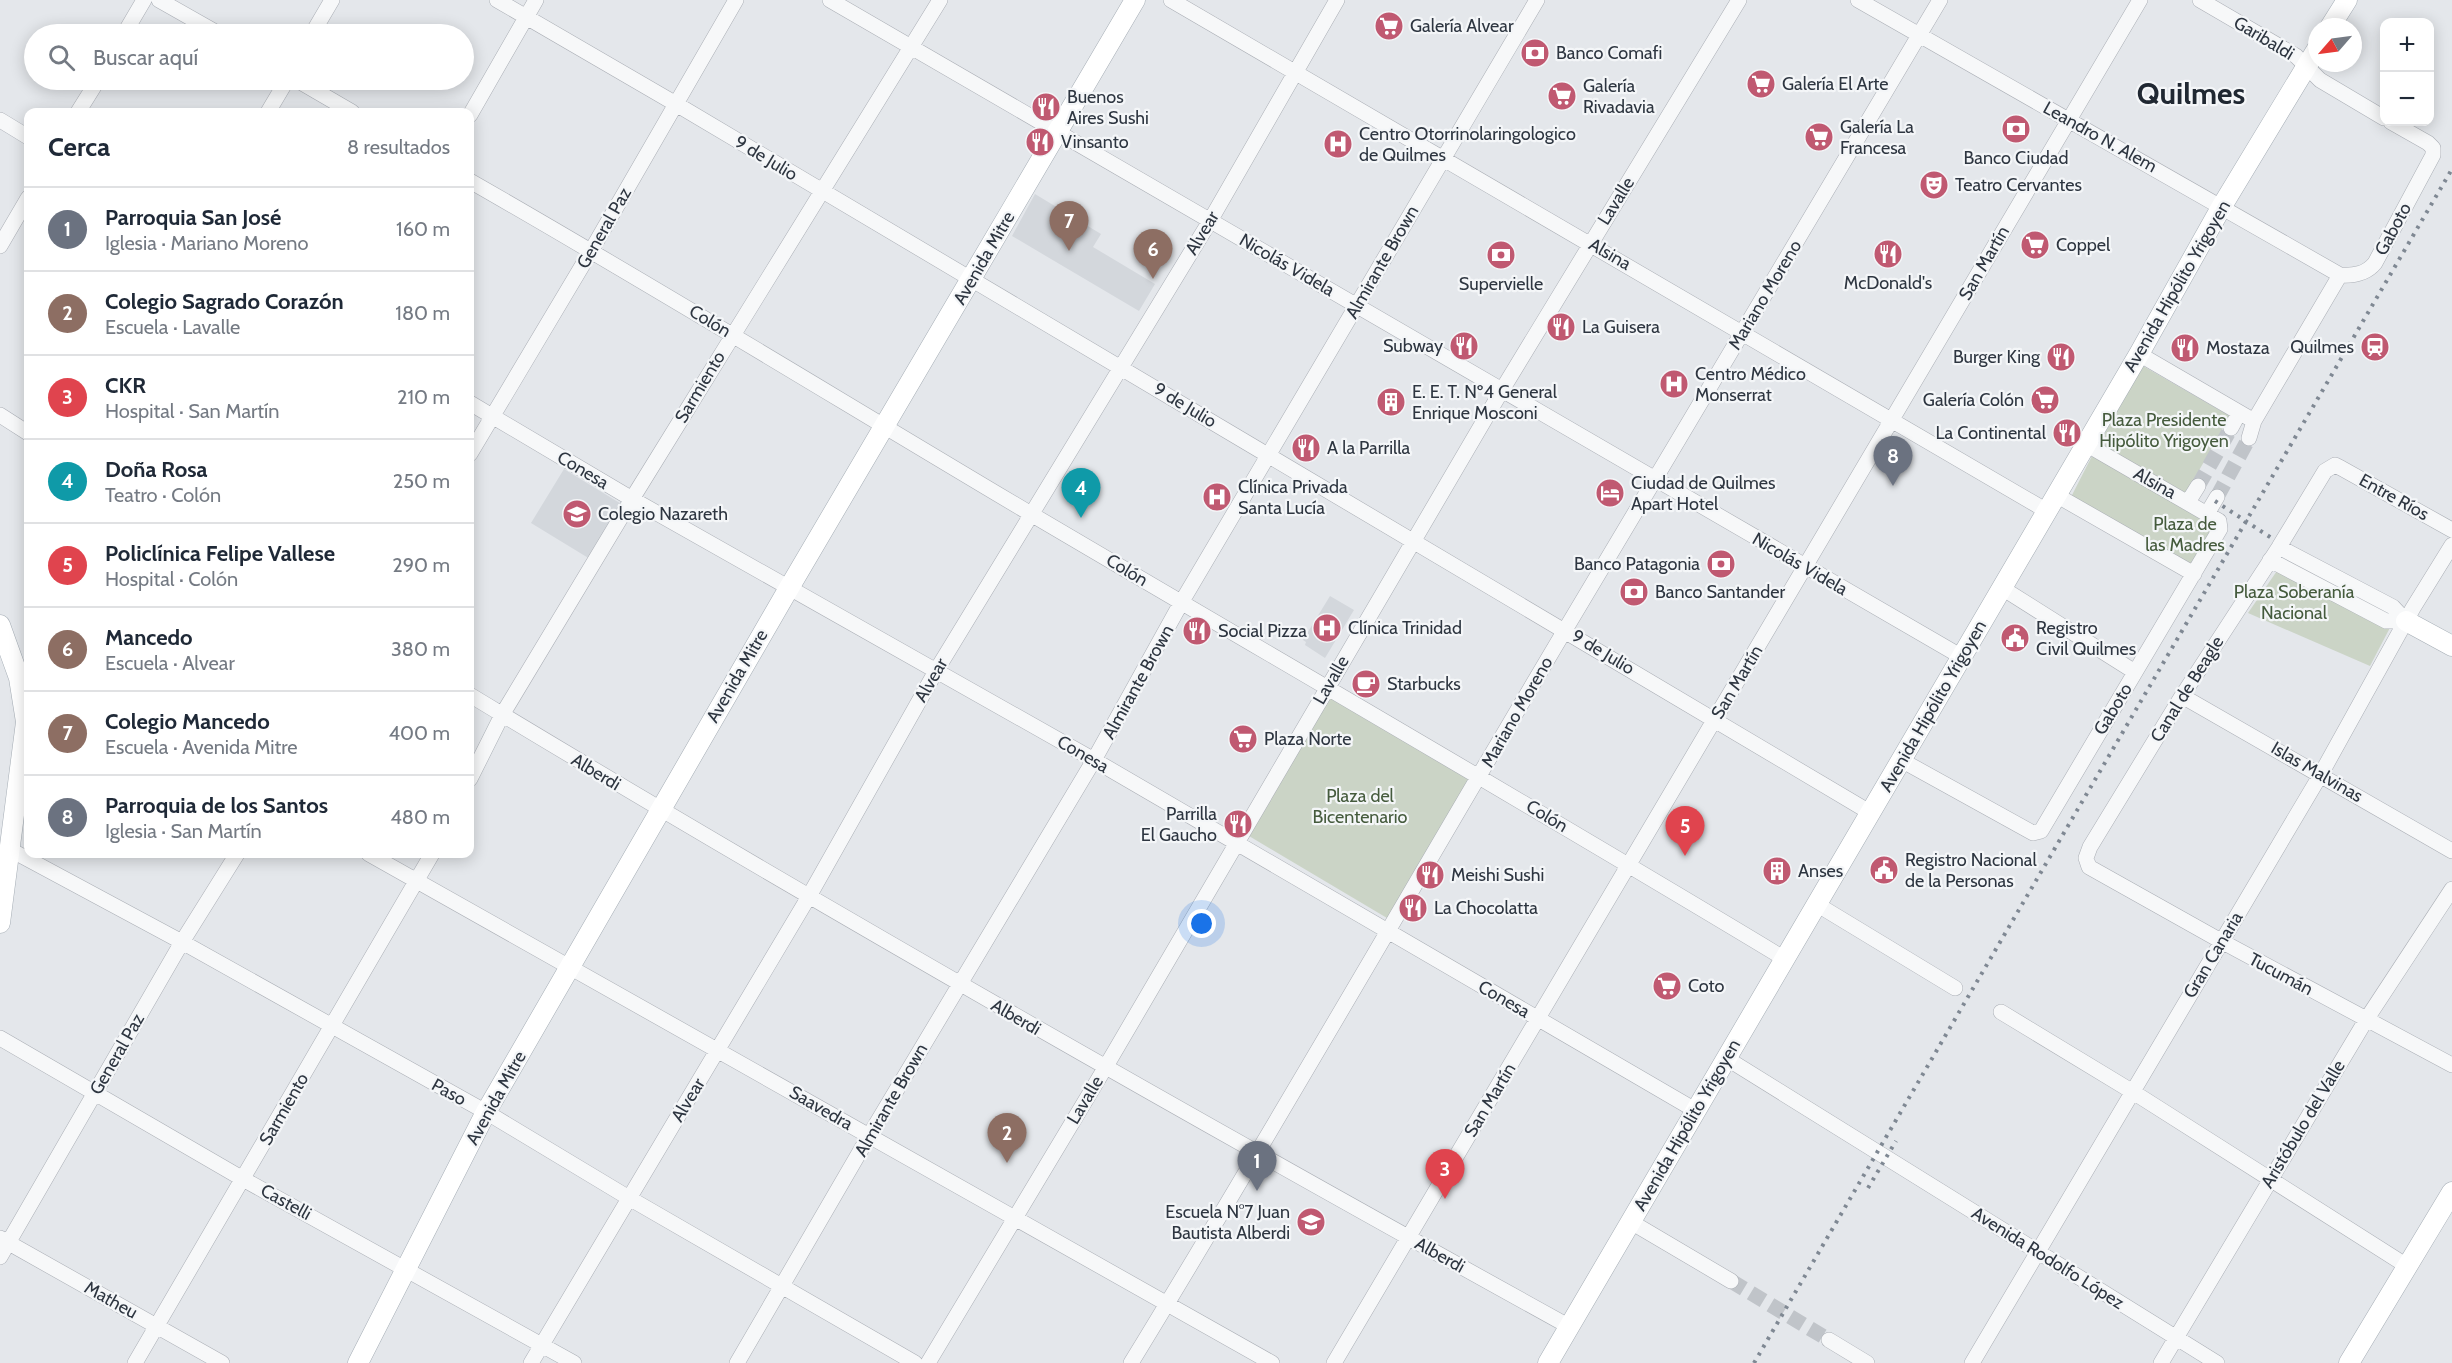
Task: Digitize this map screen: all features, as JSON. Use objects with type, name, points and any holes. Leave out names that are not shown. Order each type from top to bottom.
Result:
[{"type":"main road","name":"Avenida Mitre","points":[[358,1363],[408,1269],[486,1112],[789,588],[1135,0]]},
{"type":"main road","points":[[2336,18],[2347,0]]},
{"type":"main road","name":"Avenida Hipólito Yrigoyen","points":[[1548,1363],[2139,354],[2222,206],[2308,64]]},
{"type":"main road","points":[[2406,621],[2452,646]]},
{"type":"main road","points":[[0,625],[21,664],[24,706]]},
{"type":"main road","points":[[0,923],[24,737]]},
{"type":"main road","points":[[2349,1363],[2452,1192]]},
{"type":"street","points":[[130,24],[144,0]]},
{"type":"street","points":[[159,0],[201,24]]},
{"type":"street","points":[[318,24],[332,0]]},
{"type":"street","name":"9 de Julio","points":[[497,0],[1271,455],[1871,813]]},
{"type":"street","points":[[474,108],[536,0]]},
{"type":"street","name":"General Paz","points":[[474,447],[736,0]]},
{"type":"street","name":"Nicolás Videla","points":[[830,0],[1962,657]]},
{"type":"street","name":"Sarmiento","points":[[474,771],[502,715],[632,499],[940,0]]},
{"type":"street","name":"Alsina","points":[[1171,0],[1742,331],[1890,420],[2194,574]]},
{"type":"street","name":"Alvear","points":[[531,1363],[808,898],[936,671],[1210,220],[1337,0]]},
{"type":"street","name":"Almirante Brown","points":[[737,1363],[869,1136],[1094,760],[1182,603],[1537,0]]},
{"type":"street","name":"Lavalle","points":[[928,1363],[1105,1068],[1502,390],[1738,0]]},
{"type":"street","name":"Leandro N. Alem","points":[[1858,0],[2222,206],[2340,276]]},
{"type":"street","name":"Mariano Moreno","points":[[1131,1363],[1256,1151],[1390,932],[1565,630],[1742,331],[1834,183],[1940,0]]},
{"type":"street","name":"San Martín","points":[[1334,1363],[1630,865],[1890,420],[1983,267],[2067,119],[2140,0]]},
{"type":"street","name":"Garibaldi","points":[[2200,0],[2296,56],[2320,80],[2380,115]]},
{"type":"street","points":[[80,108],[92,90]]},
{"type":"street","points":[[270,108],[281,90]]},
{"type":"street","points":[[314,90],[345,108]]},
{"type":"street","points":[[0,120],[24,135]]},
{"type":"street","name":"Gaboto","points":[[2340,276],[2359,274],[2375,263],[2433,155],[2433,148],[2428,143],[2398,126]]},
{"type":"street","name":"Colón","points":[[474,183],[591,250],[884,427],[1630,865],[1785,959]]},
{"type":"street","points":[[0,246],[24,205]]},
{"type":"street","points":[[2249,438],[2254,422],[2340,276]]},
{"type":"street","points":[[2139,354],[2254,422]]},
{"type":"street","name":"Conesa","points":[[474,405],[632,499],[1094,760],[1695,1110]]},
{"type":"street","points":[[2231,428],[2239,412]]},
{"type":"street","points":[[0,415],[24,430]]},
{"type":"street","name":"Alsina","points":[[2086,444],[2188,502],[2222,525]]},
{"type":"street","name":"Entre Ríos","points":[[2335,465],[2452,530]]},
{"type":"street","name":"Canal de Beagle","points":[[2086,858],[2090,847],[2182,696],[2279,547],[2325,471],[2335,465]]},
{"type":"street","points":[[2188,502],[2198,486]]},
{"type":"street","points":[[2207,514],[2217,497]]},
{"type":"street","name":"Gaboto","points":[[1901,760],[2033,833],[2041,831],[2222,525]]},
{"type":"street","name":"Gran Canaria","points":[[1972,1363],[2321,774],[2406,621],[2452,545]]},
{"type":"street","points":[[2279,547],[2393,607],[2406,621]]},
{"type":"street","points":[[2270,560],[2386,621],[2406,621]]},
{"type":"street","points":[[2002,588],[2135,672]]},
{"type":"street","name":"Islas Malvinas","points":[[2182,696],[2452,850]]},
{"type":"street","name":"Alberdi","points":[[474,698],[660,811],[959,985],[1570,1327]]},
{"type":"street","name":"Paso","points":[[9,849],[24,857]]},
{"type":"street","name":"Paso","points":[[26,858],[182,942],[332,1028],[486,1112],[782,1288],[915,1363]]},
{"type":"street","name":"General Paz","points":[[0,1257],[4,1241],[234,858]]},
{"type":"street","name":"Saavedra","points":[[376,858],[719,1049],[1272,1363]]},
{"type":"street","name":"Sarmiento","points":[[135,1363],[430,858]]},
{"type":"street","name":"Tucumán","points":[[2086,858],[2089,867],[2452,1065]]},
{"type":"street","name":"Aristóbulo del Valle","points":[[2161,1363],[2366,1020],[2452,889]]},
{"type":"street","points":[[1818,905],[1955,988]]},
{"type":"street","points":[[2001,1012],[2133,1092],[2407,1266]]},
{"type":"street","name":"Castelli","points":[[0,1038],[243,1179],[574,1363]]},
{"type":"street","name":"Avenida Rodolfo López","points":[[1726,1058],[1878,1155],[2217,1363]]},
{"type":"street","points":[[1631,1222],[1731,1281]]},
{"type":"street","name":"Matheu","points":[[4,1241],[222,1363]]},
{"type":"street","points":[[1829,1340],[1867,1363]]},
{"type":"shaded area","points":[[1035,194],[1101,234],[1093,247],[1155,284],[1139,311],[1012,236]]},
{"type":"shaded area","name":"Colegio Nazareth","points":[[564,469],[623,505],[590,559],[531,523]]},
{"type":"shaded area","name":"Clínica Trinidad","points":[[1330,596],[1354,610],[1325,658],[1305,645],[1306,642],[1303,640]]},
{"type":"green space","name":"Plaza Presidente Hipólito Yrigoyen","points":[[2143,366],[2230,416],[2185,495],[2098,445]]},
{"type":"green space","name":"Plaza de las Madres","points":[[2092,456],[2218,525],[2196,567],[2071,497]]},
{"type":"green space","name":"Plaza Soberanía Nacional","points":[[2281,565],[2394,620],[2370,666],[2248,613]]},
{"type":"green space","name":"Plaza del Bicentenario","points":[[1332,693],[1472,775],[1387,918],[1249,836]]},
{"type":"tunnel","points":[[2198,486],[2231,428]]},
{"type":"tunnel","points":[[2217,497],[2249,438]]},
{"type":"tunnel","points":[[1731,1281],[1829,1340]]},
{"type":"railway","points":[[1754,1363],[2452,169]]},
{"type":"railway","points":[[2215,501],[2273,539]]},
{"type":"railway","points":[[1868,1188],[1896,1141]]},
{"type":"place","name":"Galería Alvear","points":[[1389,26]]},
{"type":"place","name":"Banco Comafi","points":[[1535,53]]},
{"type":"place","name":"Galería El Arte","points":[[1761,84]]},
{"type":"place","name":"Galería Rivadavia","points":[[1562,96]]},
{"type":"place","name":"Buenos Aires Sushi","points":[[1046,107]]},
{"type":"place","name":"Banco Ciudad","points":[[2016,129]]},
{"type":"place","name":"Galería La Francesa","points":[[1819,137]]},
{"type":"place","name":"Vinsanto","points":[[1040,142]]},
{"type":"place","name":"Centro Otorrinolaringologico de Quilmes","points":[[1338,144]]},
{"type":"place","name":"Teatro Cervantes","points":[[1934,185]]},
{"type":"place","name":"Coppel","points":[[2035,245]]},
{"type":"place","name":"Colegio Mancedo","points":[[1069,251]]},
{"type":"place","name":"McDonald's","points":[[1888,254]]},
{"type":"place","name":"Supervielle","points":[[1501,255]]},
{"type":"place","name":"Mancedo","points":[[1153,279]]},
{"type":"place","name":"La Guisera","points":[[1561,327]]},
{"type":"place","name":"Subway","points":[[1464,346]]},
{"type":"place","name":"Quilmes","points":[[2375,347]]},
{"type":"place","name":"Mostaza","points":[[2185,348]]},
{"type":"place","name":"Burger King","points":[[2061,357]]},
{"type":"place","name":"Centro Médico Monserrat","points":[[1674,384]]},
{"type":"place","name":"Galería Colón","points":[[2045,400]]},
{"type":"place","name":"E. E. T. Nº4 General Enrique Mosconi","points":[[1391,402]]},
{"type":"place","name":"La Continental","points":[[2067,433]]},
{"type":"place","name":"A la Parrilla","points":[[1306,448]]},
{"type":"place","name":"Parroquia de los Santos","points":[[1893,486]]},
{"type":"place","name":"Ciudad de Quilmes Apart Hotel","points":[[1610,493]]},
{"type":"place","name":"Clínica Privada Santa Lucía","points":[[1217,497]]},
{"type":"place","name":"Colegio Nazareth","points":[[577,514]]},
{"type":"place","name":"Doña Rosa","points":[[1081,518]]},
{"type":"place","name":"Banco Patagonia","points":[[1721,564]]},
{"type":"place","name":"Banco Santander","points":[[1634,592]]},
{"type":"place","name":"Clínica Trinidad","points":[[1327,628]]},
{"type":"place","name":"Social Pizza","points":[[1197,631]]},
{"type":"place","name":"Registro Civil Quilmes","points":[[2015,638]]},
{"type":"place","name":"Starbucks","points":[[1366,684]]},
{"type":"place","name":"Plaza Norte","points":[[1243,739]]},
{"type":"place","name":"Parrilla El Gaucho","points":[[1238,824]]},
{"type":"place","name":"Policlínica Felipe Vallese","points":[[1685,856]]},
{"type":"place","name":"Registro Nacional de la Personas","points":[[1884,870]]},
{"type":"place","name":"Anses","points":[[1777,871]]},
{"type":"place","name":"Meishi Sushi","points":[[1430,875]]},
{"type":"place","name":"La Chocolatta","points":[[1413,908]]},
{"type":"place","name":"Coto","points":[[1667,986]]},
{"type":"place","name":"Colegio Sagrado Corazón","points":[[1007,1163]]},
{"type":"place","name":"Parroquia San José","points":[[1257,1191]]},
{"type":"place","name":"CKR","points":[[1445,1199]]},
{"type":"place","name":"Escuela N°7 Juan Bautista Alberdi","points":[[1311,1222]]},
{"type":"district","name":"Quilmes","points":[[2191,94]]}]
